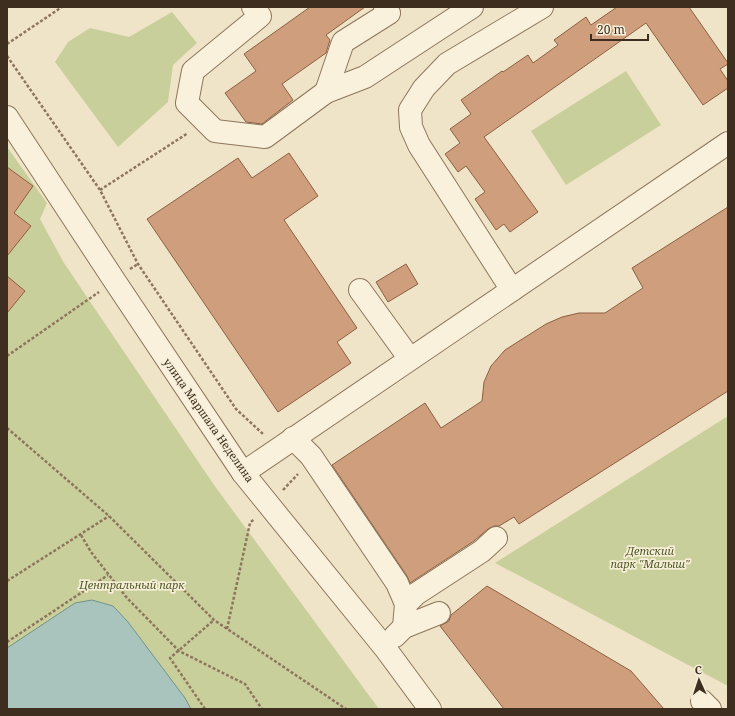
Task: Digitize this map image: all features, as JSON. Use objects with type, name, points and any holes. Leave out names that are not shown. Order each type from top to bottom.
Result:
[{"type":"street","points":[[253,7],[260,16],[193,71],[187,103],[214,132],[265,137],[326,92],[365,77],[472,7]]},
{"type":"street","points":[[326,92],[343,42],[389,13],[385,7]]},
{"type":"street","points":[[512,290],[419,145],[411,127],[410,110],[424,88],[447,64],[542,7]]},
{"type":"street","name":"улица Маршала Неделина","points":[[7,117],[243,473],[385,648],[430,709]]},
{"type":"street","points":[[243,473],[728,143]]},
{"type":"street","points":[[360,290],[410,359]]},
{"type":"street","points":[[286,443],[312,456],[397,583],[406,604],[404,627]]},
{"type":"street","points":[[406,604],[416,594],[482,551],[496,538]]},
{"type":"street","points":[[385,648],[404,627],[439,613]]},
{"type":"path","points":[[7,44],[62,7]]},
{"type":"path","points":[[7,56],[100,190],[138,264],[236,409],[286,443]]},
{"type":"path","points":[[100,190],[205,122]]},
{"type":"path","points":[[7,356],[90,300],[114,280],[138,264]]},
{"type":"path","points":[[7,428],[108,516],[214,620],[346,709]]},
{"type":"path","points":[[227,629],[250,523],[298,474]]},
{"type":"path","points":[[7,581],[81,535],[108,516]]},
{"type":"path","points":[[81,535],[91,552],[127,598],[179,651],[244,684],[262,709]]},
{"type":"path","points":[[7,642],[108,575]]},
{"type":"path","points":[[205,709],[170,658],[214,620]]},
{"type":"green space","points":[[172,12],[197,43],[173,65],[168,102],[118,147],[55,62],[68,42],[90,28],[129,37]]},
{"type":"green space","points":[[626,71],[661,125],[566,185],[531,131]]},
{"type":"green space","name":"Центральный парк","points":[[7,147],[47,203],[40,219],[64,263],[214,485],[379,709],[7,709]]},
{"type":"green space","name":"Детский парк \"Малыш\"","points":[[728,416],[728,686],[495,563]]},
{"type":"water","points":[[92,600],[113,606],[128,622],[185,698],[191,709],[7,709],[7,648],[75,603]]},
{"type":"building","points":[[310,7],[365,7],[326,35],[330,40],[326,53],[282,84],[293,100],[262,124],[246,122],[225,93],[256,71],[244,54]]},
{"type":"building","points":[[617,7],[689,7],[728,63],[720,69],[728,81],[728,88],[703,105],[646,23],[484,137],[538,212],[510,232],[504,224],[496,230],[475,199],[485,192],[466,166],[458,172],[445,154],[460,143],[450,129],[471,114],[461,100],[502,71],[503,72],[528,55],[533,63],[558,45],[554,40],[586,17],[591,25]]},
{"type":"building","points":[[289,153],[318,196],[284,220],[357,328],[337,342],[351,363],[278,412],[147,219],[238,158],[252,178]]},
{"type":"building","points":[[7,167],[33,186],[14,213],[31,226],[7,256]]},
{"type":"building","points":[[728,207],[728,391],[519,524],[514,517],[499,526],[494,526],[488,529],[474,541],[410,583],[407,576],[332,465],[425,403],[441,428],[482,401],[484,382],[491,366],[505,350],[546,324],[562,317],[579,313],[605,313],[643,288],[632,268]]},
{"type":"building","points":[[406,264],[418,284],[388,302],[376,282]]},
{"type":"building","points":[[7,276],[25,291],[7,313]]},
{"type":"building","points":[[487,586],[631,671],[664,709],[504,709],[440,626],[449,621],[451,615]]}]
